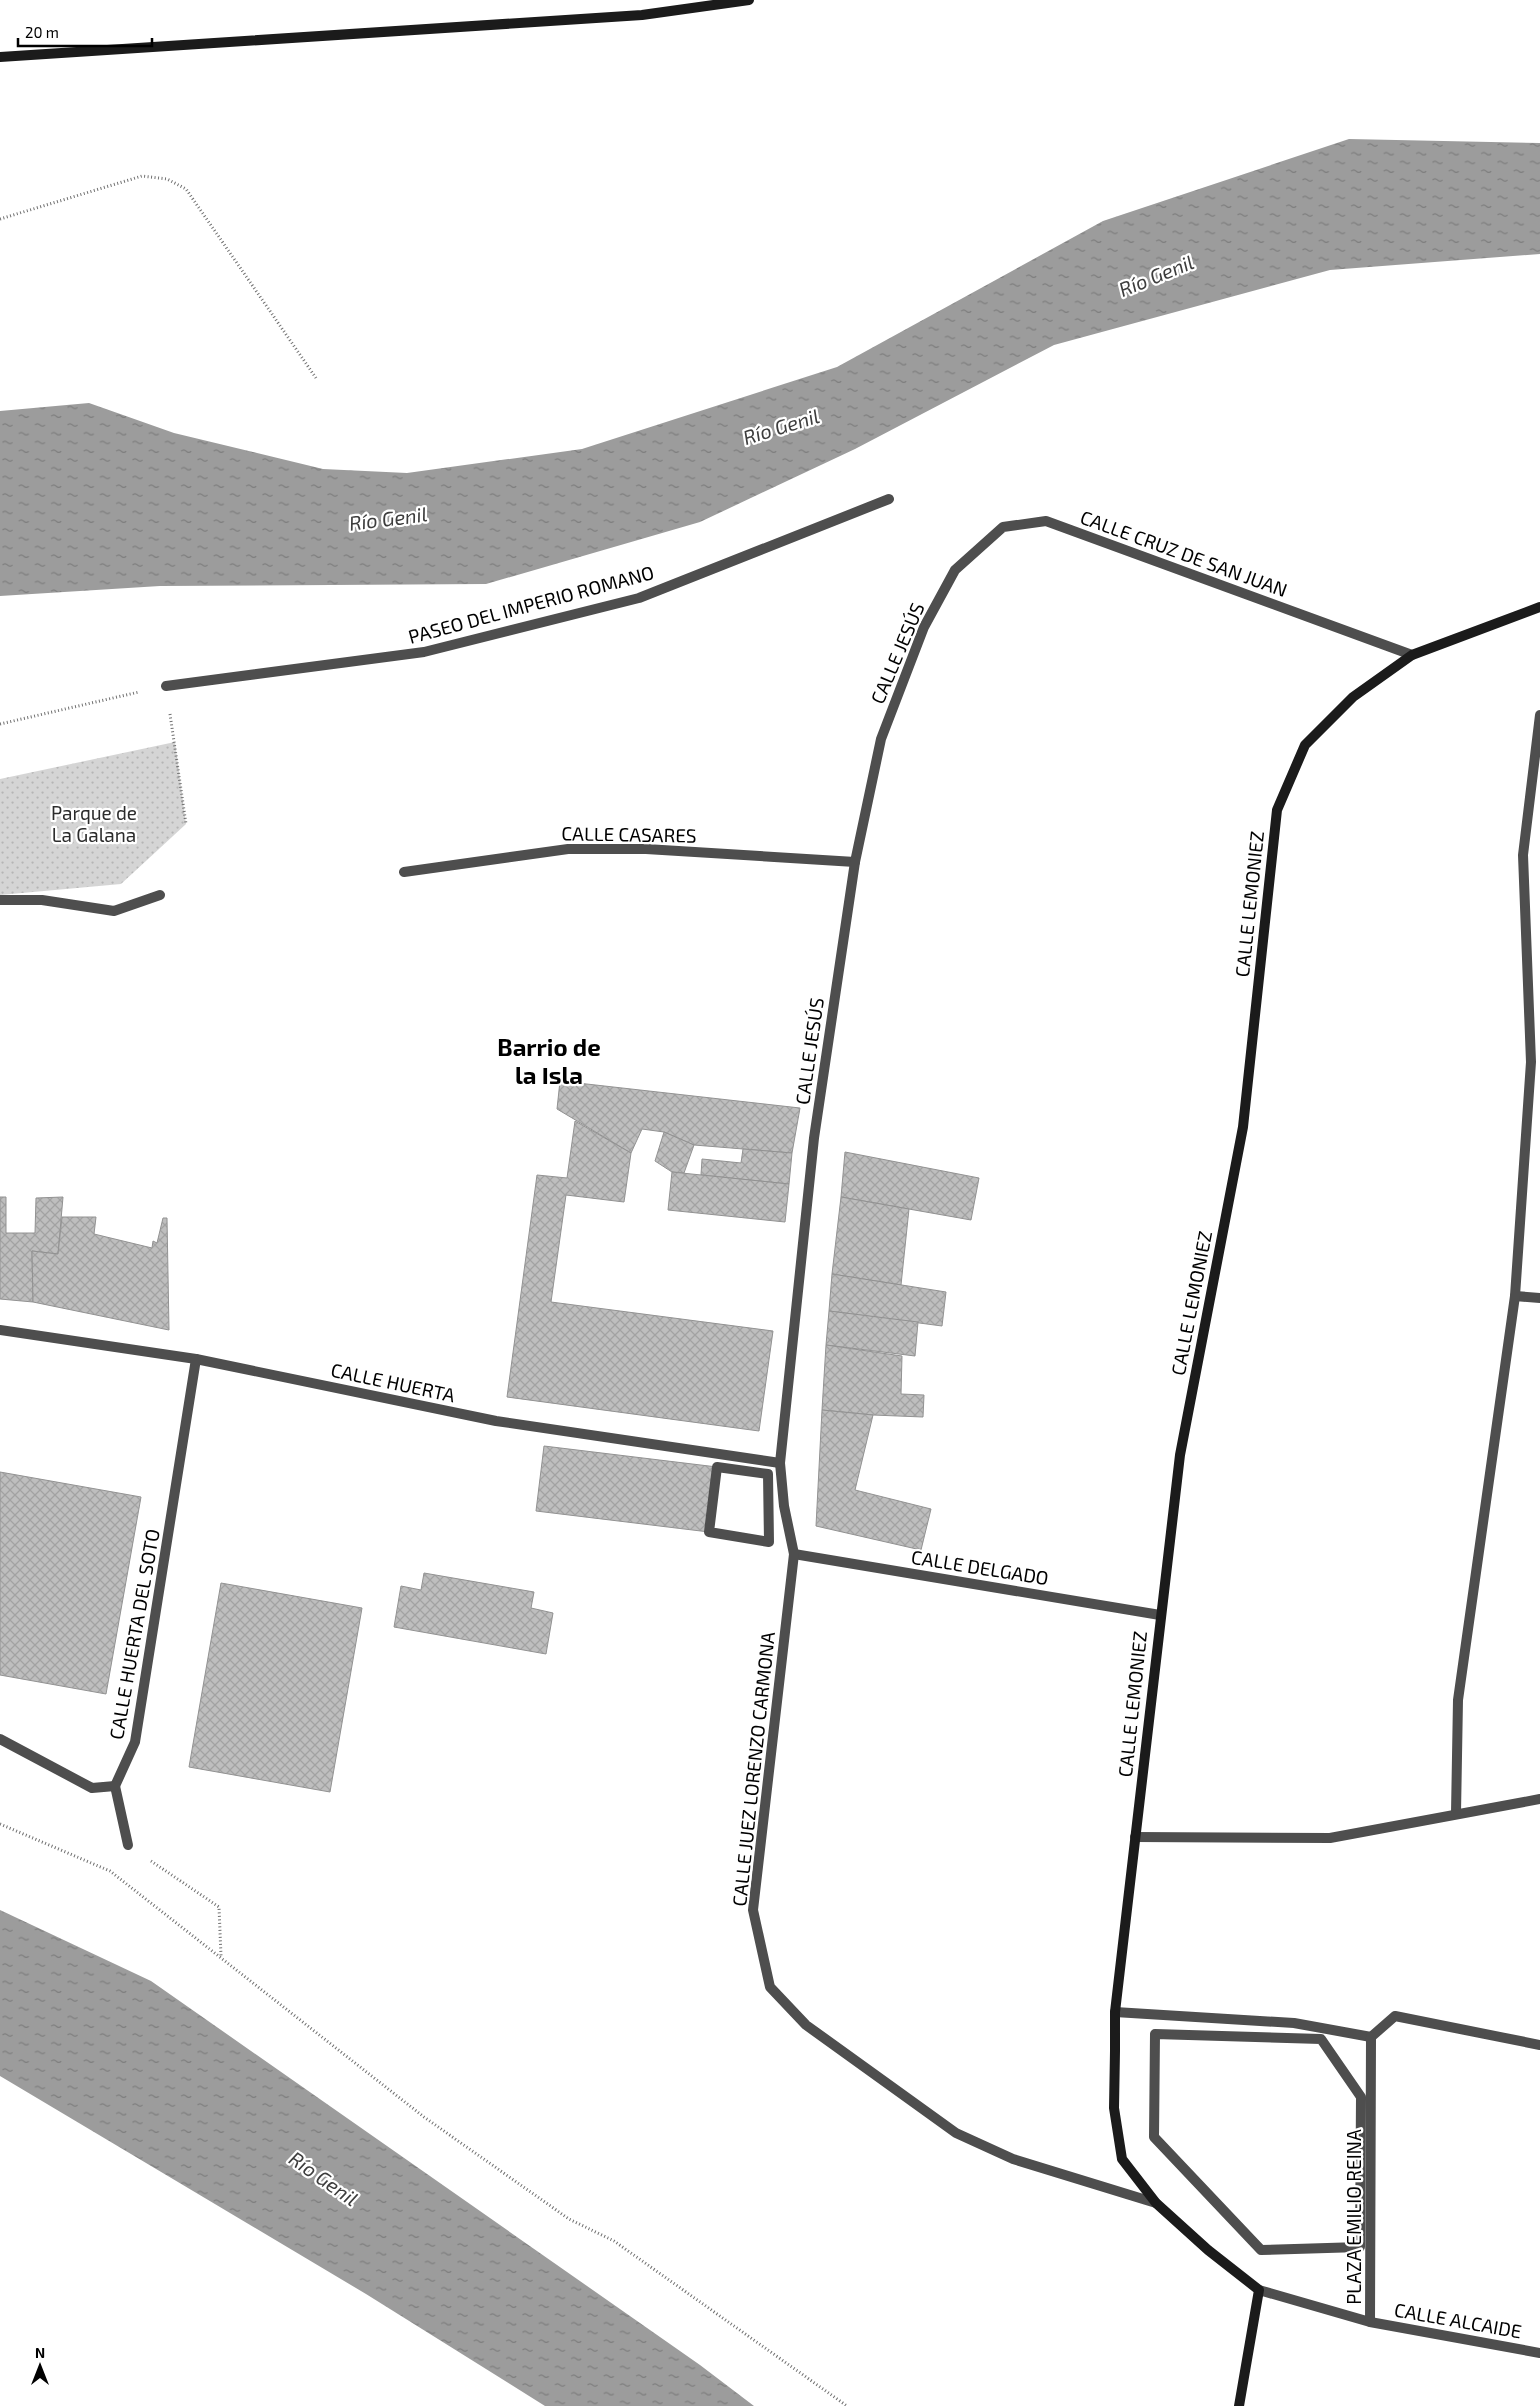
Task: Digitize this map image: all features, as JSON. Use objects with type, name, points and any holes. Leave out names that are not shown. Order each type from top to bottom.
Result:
[{"type":"street","points":[[0,57],[642,15],[749,0]]},
{"type":"street","name":"PASEO DEL IMPERIO ROMANO","points":[[166,686],[424,652],[639,598],[889,499]]},
{"type":"street","name":"CALLE CRUZ DE SAN JUAN","points":[[955,570],[1002,527],[1046,521],[1412,655]]},
{"type":"street","name":"CALLE JESÚS","points":[[794,1554],[784,1506],[780,1464],[814,1138],[854,862],[881,739],[924,627],[955,570]]},
{"type":"street","name":"CALLE LEMONIEZ","points":[[1115,2012],[1180,1455],[1243,1127],[1277,810],[1305,745],[1353,697],[1412,655],[1540,607]]},
{"type":"street","points":[[1456,1813],[1458,1700],[1515,1296],[1531,1062],[1523,855],[1537,725],[1540,715]]},
{"type":"street","name":"CALLE CASARES","points":[[404,872],[568,849],[646,849],[854,862]]},
{"type":"street","points":[[0,900],[42,900],[114,911],[160,895]]},
{"type":"street","points":[[1515,1296],[1540,1298]]},
{"type":"street","name":"CALLE HUERTA","points":[[0,1330],[196,1359],[496,1421],[780,1464]]},
{"type":"street","name":"CALLE HUERTA DEL SOTO","points":[[115,1786],[135,1742],[196,1359]]},
{"type":"street","points":[[717,1467],[768,1474],[769,1542],[709,1532],[717,1467]]},
{"type":"street","name":"CALLE DELGADO","points":[[794,1554],[1160,1615]]},
{"type":"street","name":"CALLE JUEZ LORENZO CARMONA","points":[[794,1554],[753,1910],[770,1986],[806,2025],[956,2133],[1013,2159],[1156,2203]]},
{"type":"street","points":[[0,1739],[92,1788],[115,1786],[128,1845]]},
{"type":"street","points":[[1135,1836],[1330,1838],[1456,1813],[1540,1799]]},
{"type":"street","points":[[1115,2012],[1294,2023],[1371,2037],[1394,2016],[1540,2045]]},
{"type":"street","name":"PLAZA EMILIO REINA","points":[[1115,2012],[1114,2108],[1122,2159],[1156,2203],[1259,2290],[1370,2322],[1371,2037]]},
{"type":"street","name":"PLAZA EMILIO REINA","points":[[1155,2034],[1321,2039],[1361,2097],[1360,2247],[1261,2250],[1154,2137],[1155,2034]]},
{"type":"street","points":[[1239,2406],[1259,2290]]},
{"type":"street","name":"CALLE ALCAIDE","points":[[1370,2322],[1540,2353]]},
{"type":"path","points":[[0,219],[142,176],[167,179],[186,189],[316,378]]},
{"type":"path","points":[[0,724],[166,686],[186,824]]},
{"type":"path","points":[[0,1824],[110,1870],[432,2123],[569,2219],[614,2241],[847,2406]]},
{"type":"path","points":[[128,1845],[219,1908],[221,1957]]},
{"type":"green space","name":"Parque de La Galana","points":[[175,742],[186,824],[121,884],[0,895],[0,779]]},
{"type":"water","name":"Río Genil","points":[[1349,139],[1540,143],[1540,254],[1330,270],[1054,345],[855,449],[700,522],[486,584],[160,586],[0,596],[0,411],[89,403],[174,433],[323,469],[407,473],[582,449],[837,367],[1103,221]]},
{"type":"water","name":"Río Genil","points":[[0,1910],[151,1981],[700,2365],[754,2406],[545,2406],[366,2294],[0,2076]]},
{"type":"building","points":[[560,1081],[800,1108],[792,1153],[694,1145],[664,1132],[642,1129],[631,1153],[557,1109]]},
{"type":"building","points":[[575,1121],[631,1153],[624,1202],[566,1195],[551,1302],[773,1331],[759,1431],[507,1397],[537,1175],[567,1178]]},
{"type":"building","points":[[664,1132],[694,1145],[684,1173],[672,1172],[655,1161]]},
{"type":"building","points":[[743,1149],[792,1153],[789,1184],[701,1175],[702,1159],[741,1163]]},
{"type":"building","points":[[845,1152],[979,1178],[971,1220],[841,1197]]},
{"type":"building","points":[[672,1172],[789,1184],[785,1222],[668,1210]]},
{"type":"building","points":[[0,1197],[6,1197],[6,1233],[35,1233],[36,1198],[63,1197],[58,1254],[32,1251],[33,1302],[0,1299]]},
{"type":"building","points":[[841,1197],[909,1209],[901,1285],[832,1274]]},
{"type":"building","points":[[62,1217],[96,1217],[94,1234],[152,1248],[153,1241],[157,1243],[163,1218],[167,1218],[169,1330],[33,1302],[32,1251],[58,1254]]},
{"type":"building","points":[[832,1274],[946,1292],[942,1326],[829,1311]]},
{"type":"building","points":[[829,1311],[918,1322],[915,1356],[826,1345]]},
{"type":"building","points":[[826,1345],[902,1356],[901,1394],[924,1395],[923,1417],[822,1410]]},
{"type":"building","points":[[822,1410],[873,1415],[855,1490],[931,1509],[921,1550],[816,1526]]},
{"type":"building","points":[[544,1446],[717,1467],[709,1532],[536,1511]]},
{"type":"building","points":[[0,1472],[141,1497],[106,1694],[0,1675]]},
{"type":"building","points":[[424,1573],[534,1592],[531,1608],[553,1613],[546,1654],[394,1627],[401,1586],[421,1590]]},
{"type":"building","points":[[221,1583],[362,1608],[330,1792],[189,1767]]},
{"type":"district","name":"Barrio de la Isla","points":[[549,1060]]}]
